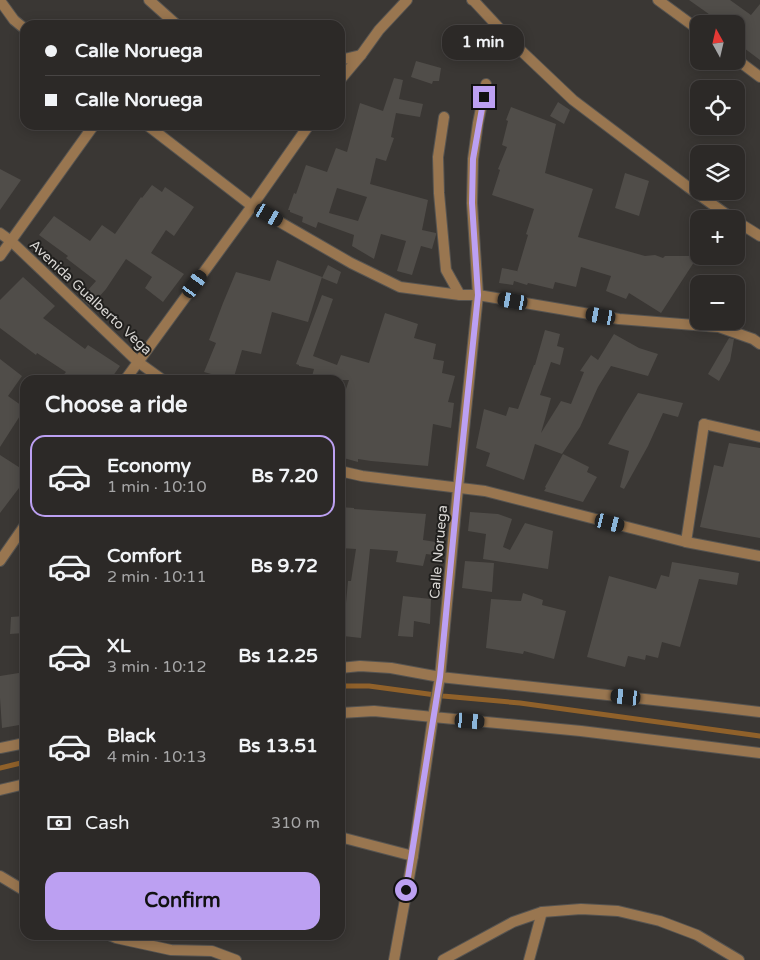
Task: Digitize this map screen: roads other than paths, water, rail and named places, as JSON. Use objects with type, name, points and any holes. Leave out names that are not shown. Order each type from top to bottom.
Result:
[{"type":"street","points":[[149,0],[171,20]]},
{"type":"street","points":[[345,74],[379,30],[407,0]]},
{"type":"street","points":[[472,0],[514,44],[573,100],[721,210]]},
{"type":"street","points":[[658,0],[690,23]]},
{"type":"street","points":[[1,2],[20,25]]},
{"type":"street","points":[[345,59],[361,55]]},
{"type":"street","points":[[745,66],[760,77]]},
{"type":"street","name":"Calle Noruega","points":[[394,960],[413,856],[440,677],[478,295],[472,203],[473,159],[486,84]]},
{"type":"street","points":[[444,117],[438,158],[439,193],[446,270],[460,295]]},
{"type":"street","points":[[0,256],[90,130]]},
{"type":"street","points":[[153,130],[252,206],[351,263],[400,287],[460,295],[478,295],[619,319],[720,327],[753,339],[760,344]]},
{"type":"street","points":[[129,375],[305,130]]},
{"type":"street","points":[[745,226],[760,236]]},
{"type":"street","name":"Avenida Gualberto Vega","points":[[0,233],[11,241],[138,362],[156,375]]},
{"type":"street","points":[[686,542],[704,424],[760,437]]},
{"type":"street","points":[[345,471],[362,476],[485,491],[686,542],[760,556]]},
{"type":"street","points":[[0,561],[20,532]]},
{"type":"street","points":[[345,668],[360,666],[391,668],[440,677],[760,712]]},
{"type":"street","points":[[345,714],[374,711],[581,730],[760,754]]},
{"type":"street","points":[[0,748],[20,744]]},
{"type":"street","points":[[0,790],[20,785]]},
{"type":"street","points":[[345,838],[413,856]]},
{"type":"street","points":[[0,876],[20,888]]},
{"type":"street","points":[[443,960],[513,922],[542,912],[581,909],[618,912],[660,921],[696,935],[739,960]]},
{"type":"street","points":[[529,960],[542,912]]},
{"type":"street","points":[[125,940],[171,950],[212,951],[236,960]]},
{"type":"waterway","points":[[345,686],[369,686],[443,696],[520,703],[760,736]]},
{"type":"waterway","points":[[0,768],[20,763]]}]
